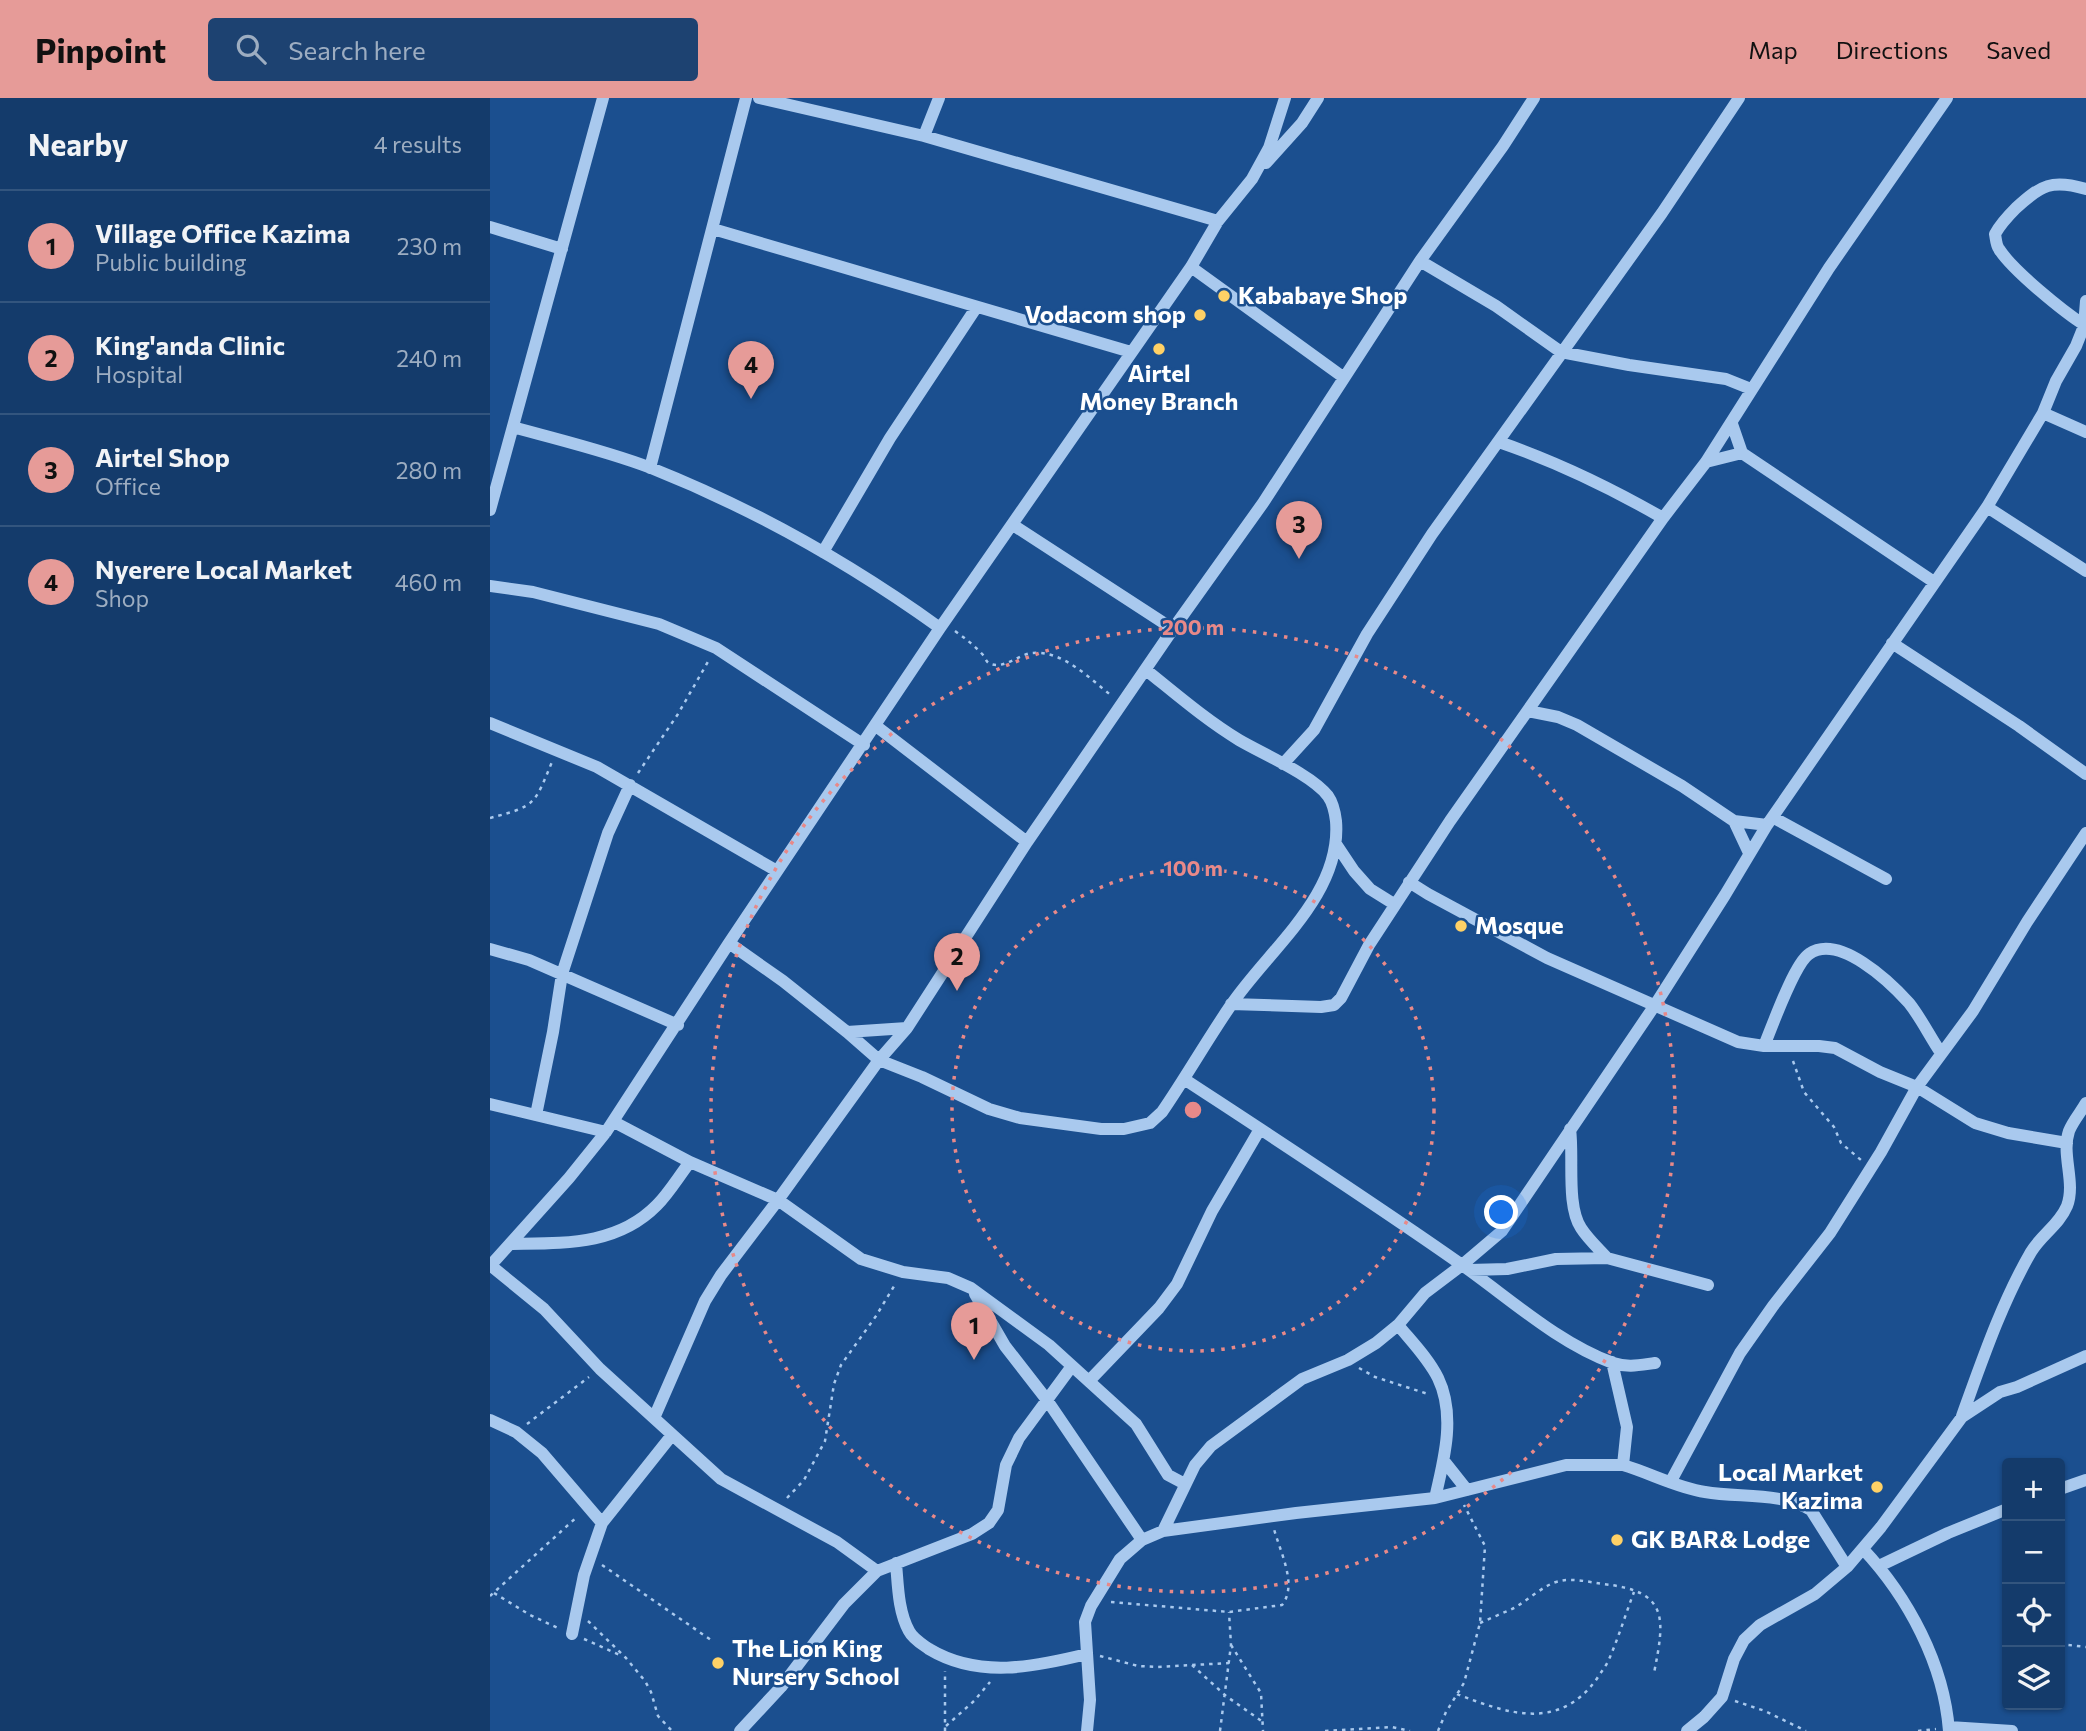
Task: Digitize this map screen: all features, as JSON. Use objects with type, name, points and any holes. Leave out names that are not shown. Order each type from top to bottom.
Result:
[{"type":"street","points":[[490,510],[603,98]]},
{"type":"street","points":[[650,468],[746,98]]},
{"type":"street","points":[[760,98],[924,136],[1218,221]]},
{"type":"street","points":[[924,136],[939,98]]},
{"type":"street","points":[[1252,179],[1269,148],[1285,98]]},
{"type":"street","points":[[877,1572],[838,1542],[721,1479],[600,1369],[544,1309],[490,1266],[569,1178],[610,1127],[777,871],[942,626],[1191,267],[1218,221],[1302,123],[1318,98]]},
{"type":"street","points":[[654,1418],[705,1301],[721,1275],[879,1060],[907,1028],[1027,842],[1262,503],[1420,261],[1503,146],[1534,98]]},
{"type":"street","points":[[1283,764],[1314,730],[1367,635],[1432,534],[1662,213],[1739,98]]},
{"type":"street","points":[[1231,1004],[1321,1007],[1335,1005],[1341,998],[1394,904],[1662,518],[1706,462],[1829,268],[1947,98]]},
{"type":"street","points":[[2085,326],[2008,260],[1998,248],[1995,234],[2000,223],[2044,186],[2068,184],[2086,189]]},
{"type":"street","points":[[490,227],[562,248]]},
{"type":"street","points":[[713,229],[1131,352]]},
{"type":"street","points":[[1420,261],[1496,306],[1561,352],[1726,379],[1751,389]]},
{"type":"street","points":[[1191,267],[1343,377]]},
{"type":"street","points":[[1163,1531],[1195,1465],[1203,1455],[1241,1422],[1302,1379],[1348,1360],[1376,1343],[1398,1325],[1425,1293],[1465,1268],[1502,1231],[1655,1005],[1726,895],[1749,853],[1987,507],[2036,426],[2085,326],[2086,301]]},
{"type":"street","points":[[823,552],[890,438],[976,308]]},
{"type":"street","points":[[2043,413],[2086,432]]},
{"type":"street","points":[[2036,426],[2057,420]]},
{"type":"street","points":[[1732,424],[1742,453],[1934,582]]},
{"type":"street","points":[[513,427],[650,468],[745,510],[882,586],[942,626]]},
{"type":"street","points":[[1499,442],[1546,458],[1608,487],[1662,518]]},
{"type":"street","points":[[1706,462],[1742,453]]},
{"type":"street","points":[[1987,507],[2086,570]]},
{"type":"street","points":[[1013,525],[1173,629]]},
{"type":"street","points":[[490,586],[533,592],[659,624],[716,648],[864,745]]},
{"type":"street","points":[[1892,643],[2019,726],[2086,774]]},
{"type":"street","points":[[729,943],[783,981],[879,1060],[989,1109],[1020,1118],[1101,1129],[1125,1129],[1150,1123],[1162,1112],[1231,1004],[1318,892],[1331,865],[1336,844],[1335,813],[1330,798],[1318,786],[1237,739],[1146,670]]},
{"type":"street","points":[[1528,711],[1558,717],[1577,725],[1682,786],[1734,821],[1749,853]]},
{"type":"street","points":[[490,723],[597,767],[777,871]]},
{"type":"street","points":[[876,726],[1027,842]]},
{"type":"street","points":[[536,1115],[562,974],[608,833],[630,785]]},
{"type":"street","points":[[1734,821],[1770,822],[1886,879]]},
{"type":"street","points":[[1671,1481],[1740,1353],[1830,1233],[1917,1087],[1973,1011],[2027,922],[2086,833]]},
{"type":"street","points":[[1336,844],[1370,889],[1394,904]]},
{"type":"street","points":[[1409,882],[1547,958],[1738,1042],[1763,1046],[1808,1045],[1835,1048],[1880,1072],[1917,1087],[1975,1123],[2008,1133],[2067,1143]]},
{"type":"street","points":[[490,948],[529,960],[678,1025]]},
{"type":"street","points":[[1763,1046],[1806,955],[1818,950],[1834,950],[1859,959],[1887,981],[1910,1005],[1941,1054]]},
{"type":"street","points":[[847,1032],[907,1028]]},
{"type":"street","points":[[1184,1079],[1362,1195],[1508,1301],[1561,1335],[1612,1362],[1635,1366],[1655,1363]]},
{"type":"street","points":[[1687,1731],[1722,1697],[1734,1659],[1744,1640],[1760,1625],[1815,1594],[1847,1567],[1962,1417],[2008,1295],[2032,1249],[2059,1220],[2066,1208],[2070,1187],[2067,1143],[2070,1130],[2081,1122],[2086,1103]]},
{"type":"street","points":[[490,1104],[536,1115],[610,1127],[778,1200],[861,1259],[903,1272],[948,1278],[971,1288],[1049,1345],[1136,1424],[1168,1475],[1185,1484]]},
{"type":"street","points":[[1088,1381],[1159,1308],[1177,1284],[1212,1211],[1260,1129]]},
{"type":"street","points":[[1570,1129],[1576,1218],[1580,1227],[1607,1258]]},
{"type":"street","points":[[510,1244],[570,1242],[612,1235],[633,1224],[657,1205],[690,1162]]},
{"type":"street","points":[[1465,1268],[1507,1269],[1556,1259],[1607,1258],[1708,1285]]},
{"type":"street","points":[[971,1288],[1005,1346],[1047,1400],[1142,1540]]},
{"type":"street","points":[[1398,1325],[1428,1361],[1440,1381],[1444,1398],[1448,1431],[1436,1498]]},
{"type":"street","points":[[1962,1417],[2000,1392],[2086,1356]]},
{"type":"street","points":[[1612,1362],[1627,1427],[1623,1465]]},
{"type":"street","points":[[740,1731],[781,1687],[844,1604],[877,1572],[972,1534],[989,1523],[998,1510],[1006,1465],[1019,1438],[1072,1366]]},
{"type":"street","points":[[490,1420],[516,1432],[542,1453],[602,1523]]},
{"type":"street","points":[[572,1634],[576,1608],[602,1523],[672,1435]]},
{"type":"street","points":[[1444,1461],[1462,1491]]},
{"type":"street","points":[[1087,1731],[1090,1700],[1085,1622],[1094,1601],[1120,1559],[1142,1540],[1163,1531],[1436,1498],[1566,1465],[1623,1465],[1703,1492],[1780,1499],[1806,1507],[1811,1510],[1847,1567]]},
{"type":"street","points":[[2065,1487],[2086,1480]]},
{"type":"street","points":[[1879,1566],[2002,1511]]},
{"type":"street","points":[[1863,1549],[1902,1596],[1930,1654],[1949,1729],[2012,1731]]},
{"type":"street","points":[[896,1563],[900,1604],[911,1634],[945,1657],[969,1665],[1002,1669],[1038,1666],[1087,1654]]},
{"type":"path","points":[[942,626],[971,642],[988,663],[1007,663],[1031,653],[1051,656],[1078,669],[1123,704]]},
{"type":"path","points":[[630,785],[678,714],[716,648]]},
{"type":"path","points":[[490,818],[529,806],[557,749]]},
{"type":"path","points":[[1783,1047],[1793,1061],[1804,1092],[1834,1127],[1841,1143],[1871,1167]]},
{"type":"path","points":[[775,1510],[804,1480],[816,1460],[825,1441],[834,1384],[841,1365],[903,1272]]},
{"type":"path","points":[[1348,1360],[1375,1377],[1444,1398]]},
{"type":"path","points":[[516,1432],[600,1369]]},
{"type":"path","points":[[1438,1731],[1464,1683],[1480,1623],[1485,1546],[1462,1491]]},
{"type":"path","points":[[490,1596],[587,1507]]},
{"type":"path","points":[[1094,1601],[1229,1612],[1282,1605],[1288,1597],[1289,1582],[1270,1517]]},
{"type":"path","points":[[590,1557],[711,1640]]},
{"type":"path","points":[[1480,1623],[1514,1608],[1560,1581],[1611,1585],[1635,1590],[1648,1597],[1657,1610],[1662,1634],[1654,1674]]},
{"type":"path","points":[[1457,1694],[1511,1713],[1541,1716],[1559,1711],[1586,1694],[1609,1660],[1635,1590]]},
{"type":"path","points":[[576,1608],[645,1681],[658,1716],[672,1731]]},
{"type":"path","points":[[1220,1731],[1231,1645],[1229,1612]]},
{"type":"path","points":[[1231,1645],[1261,1693],[1263,1731]]},
{"type":"path","points":[[2065,1645],[2086,1647]]},
{"type":"path","points":[[1087,1654],[1111,1657],[1138,1665],[1229,1662]]},
{"type":"path","points":[[945,1657],[945,1731]]},
{"type":"path","points":[[1192,1665],[1226,1696],[1263,1723]]},
{"type":"path","points":[[946,1726],[974,1702],[1002,1669]]},
{"type":"path","points":[[1722,1697],[1765,1711],[1807,1731]]},
{"type":"path","points":[[1325,1731],[1392,1727],[1410,1731]]},
{"type":"place","name":"Kababaye Shop","points":[[1224,296]]},
{"type":"place","name":"Vodacom shop","points":[[1200,315]]},
{"type":"place","name":"Airtel Money Branch","points":[[1159,349]]},
{"type":"place","name":"Nyerere Local Market","points":[[751,399]]},
{"type":"place","name":"Airtel Shop","points":[[1299,559]]},
{"type":"place","name":"Mosque","points":[[1461,926]]},
{"type":"place","name":"King'anda Clinic","points":[[957,991]]},
{"type":"place","name":"Village Office Kazima","points":[[974,1360]]},
{"type":"place","name":"Local Market Kazima","points":[[1877,1487]]},
{"type":"place","name":"GK BAR& Lodge","points":[[1617,1540]]},
{"type":"place","name":"The Lion King Nursery School","points":[[718,1663]]}]
